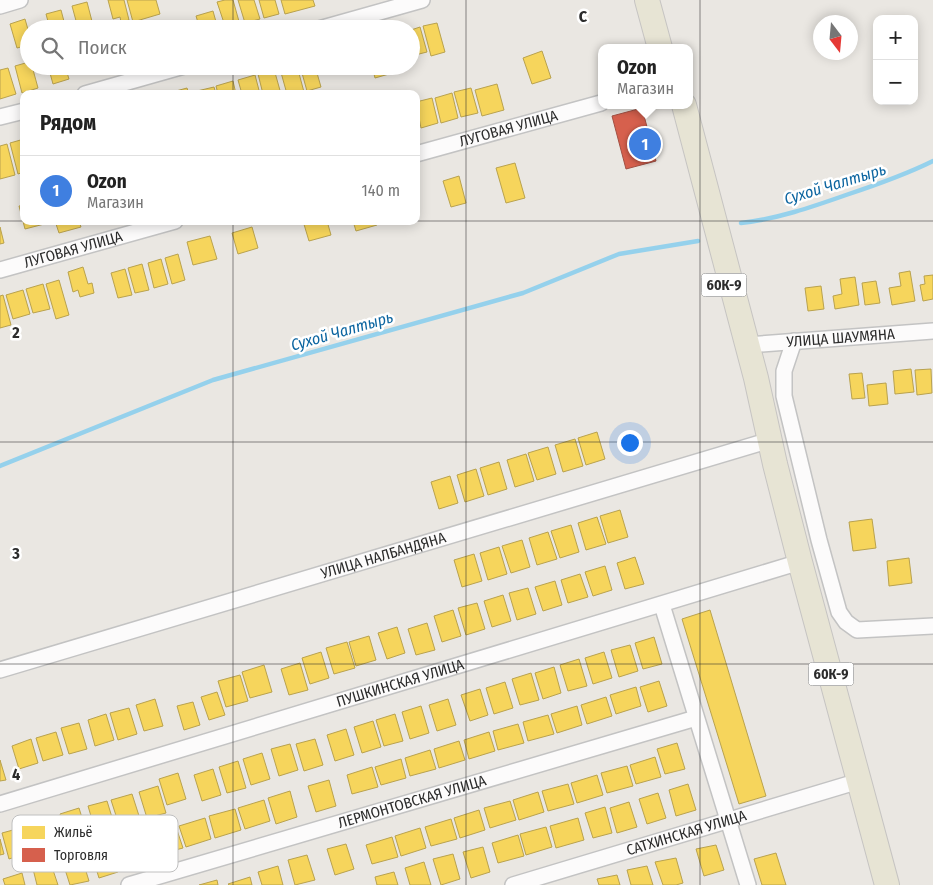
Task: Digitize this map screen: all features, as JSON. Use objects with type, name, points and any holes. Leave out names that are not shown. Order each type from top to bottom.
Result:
[{"type":"main road","points":[[647,0],[659,44]]},
{"type":"main road","points":[[656,0],[667,44]]},
{"type":"main road","name":"60К-9","points":[[677,109],[748,380],[775,464]]},
{"type":"main road","name":"60К-9","points":[[685,109],[747,345],[800,562],[887,885]]},
{"type":"street","points":[[0,6],[20,0]]},
{"type":"street","points":[[350,20],[422,0]]},
{"type":"street","points":[[99,90],[152,75]]},
{"type":"street","name":"ЛУГОВАЯ УЛИЦА","points":[[420,153],[598,103]]},
{"type":"street","points":[[0,117],[20,112]]},
{"type":"street","name":"ЛУГОВАЯ УЛИЦА","points":[[0,270],[161,225]]},
{"type":"street","name":"УЛИЦА ШАУМЯНА","points":[[747,345],[933,331]]},
{"type":"street","points":[[794,341],[784,371],[784,396],[839,612],[846,622],[857,630],[933,626]]},
{"type":"street","name":"УЛИЦА НАЛБАНДЯНА","points":[[0,670],[767,441]]},
{"type":"street","name":"ПУШКИНСКАЯ УЛИЦА","points":[[0,804],[800,562]]},
{"type":"street","points":[[662,605],[748,885]]},
{"type":"street","name":"ЛЕРМОНТОВСКАЯ УЛИЦА","points":[[178,871],[696,718]]},
{"type":"street","name":"САТХИНСКАЯ УЛИЦА","points":[[513,885],[859,781]]},
{"type":"street","name":"ЛЕРМОНТОВСКАЯ УЛИЦА","points":[[129,885],[173,872]]},
{"type":"building: Жильё","points":[[108,0],[124,0],[129,20],[121,20],[120,17],[113,19]]},
{"type":"building: Жильё","points":[[127,0],[156,0],[160,14],[140,20],[132,20]]},
{"type":"building: Жильё","points":[[233,0],[239,20],[223,20],[217,2]]},
{"type":"building: Жильё","points":[[238,0],[254,0],[260,19],[244,20]]},
{"type":"building: Жильё","points":[[259,0],[275,0],[279,14],[264,18]]},
{"type":"building: Жильё","points":[[281,0],[313,0],[315,6],[285,14]]},
{"type":"building: Жильё","points":[[87,2],[92,20],[76,20],[72,6]]},
{"type":"building: Жильё","points":[[61,10],[64,20],[48,20],[46,14]]},
{"type":"building: Жильё","points":[[213,11],[216,20],[197,20],[196,16]]},
{"type":"building: Жильё","points":[[20,21],[20,47],[17,48],[10,24]]},
{"type":"building: Жильё","points":[[437,23],[445,52],[431,56],[423,26]]},
{"type":"building: Жильё","points":[[420,27],[427,52],[420,54]]},
{"type":"building: Жильё","points":[[542,51],[551,78],[532,84],[523,58]]},
{"type":"building: Жильё","points":[[20,65],[20,75],[34,75],[38,88],[21,90],[15,66]]},
{"type":"building: Жильё","points":[[8,68],[16,94],[0,99],[0,70]]},
{"type":"building: Жильё","points":[[50,75],[68,75],[69,79],[53,84]]},
{"type":"building: Жильё","points":[[255,75],[259,90],[241,90],[238,80]]},
{"type":"building: Жильё","points":[[258,75],[276,75],[280,90],[262,90]]},
{"type":"building: Жильё","points":[[282,75],[299,75],[303,90],[286,90]]},
{"type":"building: Жильё","points":[[303,75],[318,75],[321,87],[307,90]]},
{"type":"building: Жильё","points":[[374,75],[386,75],[375,78]]},
{"type":"building: Жильё","points":[[233,81],[235,90],[217,90],[216,86]]},
{"type":"building: Жильё","points":[[497,84],[504,110],[482,116],[475,90]]},
{"type":"building: Жильё","points":[[214,87],[215,90],[201,90]]},
{"type":"building: Жильё","points":[[471,88],[478,113],[461,117],[454,92]]},
{"type":"building: Жильё","points":[[452,93],[458,118],[441,123],[435,98]]},
{"type":"building: Жильё","points":[[432,98],[438,123],[421,128],[420,101]]},
{"type":"building: Жильё","points":[[20,140],[20,173],[18,174],[10,143]]},
{"type":"building: Жильё","points":[[7,144],[15,175],[0,179],[0,146]]},
{"type":"building: Жильё","points":[[515,163],[525,198],[506,203],[496,168]]},
{"type":"building: Жильё","points":[[459,176],[466,203],[451,207],[443,181]]},
{"type":"building: Жильё","points":[[24,225],[40,225],[25,229]]},
{"type":"building: Жильё","points":[[56,225],[80,225],[81,227],[59,233]]},
{"type":"building: Жильё","points":[[304,225],[328,225],[331,235],[309,241]]},
{"type":"building: Жильё","points":[[354,225],[377,225],[356,231]]},
{"type":"building: Жильё","points":[[0,227],[4,243],[0,244]]},
{"type":"building: Жильё","points":[[252,227],[258,248],[238,254],[232,233]]},
{"type":"building: Жильё","points":[[210,236],[217,259],[193,265],[187,242]]},
{"type":"building: Жильё","points":[[178,254],[185,280],[172,284],[165,258]]},
{"type":"building: Жильё","points":[[161,259],[168,284],[154,288],[148,263]]},
{"type":"building: Жильё","points":[[142,264],[149,290],[135,293],[128,268]]},
{"type":"building: Жильё","points":[[83,267],[88,284],[92,283],[94,293],[80,297],[78,290],[73,292],[68,272]]},
{"type":"building: Жильё","points":[[125,269],[132,295],[118,298],[111,273]]},
{"type":"building: Жильё","points":[[910,271],[915,301],[892,305],[889,288],[901,286],[899,273]]},
{"type":"building: Жильё","points":[[933,275],[933,299],[923,301],[920,285],[925,284],[924,276]]},
{"type":"building: Жильё","points":[[855,277],[859,305],[835,309],[833,296],[842,294],[840,279]]},
{"type":"building: Жильё","points":[[59,280],[69,315],[56,319],[46,284]]},
{"type":"building: Жильё","points":[[876,281],[880,303],[865,305],[862,283]]},
{"type":"building: Жильё","points":[[43,284],[50,309],[33,313],[26,289]]},
{"type":"building: Жильё","points":[[821,286],[824,309],[808,311],[805,288]]},
{"type":"building: Жильё","points":[[23,290],[30,314],[13,319],[6,295]]},
{"type":"building: Жильё","points":[[3,295],[11,325],[0,328],[0,296]]},
{"type":"building: Жильё","points":[[911,369],[914,392],[895,394],[893,371]]},
{"type":"building: Жильё","points":[[931,369],[932,393],[917,395],[915,370]]},
{"type":"building: Жильё","points":[[862,373],[865,398],[852,399],[849,374]]},
{"type":"building: Жильё","points":[[886,383],[888,404],[869,406],[867,385]]},
{"type":"building: Жильё","points":[[597,432],[605,459],[586,465],[578,438]]},
{"type":"building: Жильё","points":[[575,439],[583,466],[563,472],[555,445]]},
{"type":"building: Жильё","points":[[548,447],[556,474],[537,480],[528,453]]},
{"type":"building: Жильё","points":[[526,454],[534,481],[515,487],[507,460]]},
{"type":"building: Жильё","points":[[499,462],[507,489],[488,495],[480,468]]},
{"type":"building: Жильё","points":[[476,469],[484,496],[465,502],[457,475]]},
{"type":"building: Жильё","points":[[450,476],[458,503],[439,509],[431,482]]},
{"type":"building: Жильё","points":[[620,510],[628,537],[608,543],[600,516]]},
{"type":"building: Жильё","points":[[597,517],[606,544],[586,550],[578,523]]},
{"type":"building: Жильё","points":[[872,519],[876,548],[853,551],[849,522]]},
{"type":"building: Жильё","points":[[571,525],[579,552],[560,558],[551,531]]},
{"type":"building: Жильё","points":[[548,532],[557,559],[537,565],[529,538]]},
{"type":"building: Жильё","points":[[522,540],[530,567],[511,573],[502,546]]},
{"type":"building: Жильё","points":[[499,547],[507,574],[488,580],[480,553]]},
{"type":"building: Жильё","points":[[474,554],[482,581],[462,587],[454,560]]},
{"type":"building: Жильё","points":[[635,557],[644,584],[625,589],[617,563]]},
{"type":"building: Жильё","points":[[909,558],[912,583],[889,586],[887,561]]},
{"type":"building: Жильё","points":[[605,566],[612,590],[593,596],[585,572]]},
{"type":"building: Жильё","points":[[580,574],[588,597],[568,603],[561,580]]},
{"type":"building: Жильё","points":[[555,581],[562,605],[543,611],[535,587]]},
{"type":"building: Жильё","points":[[528,588],[536,614],[517,620],[509,593]]},
{"type":"building: Жильё","points":[[503,595],[511,621],[492,627],[484,601]]},
{"type":"building: Жильё","points":[[477,603],[485,629],[466,635],[458,608]]},
{"type":"building: Жильё","points":[[453,610],[461,636],[442,642],[434,616]]},
{"type":"building: Жильё","points":[[710,610],[766,796],[739,804],[682,619]]},
{"type":"building: Жильё","points":[[427,623],[435,650],[416,655],[408,629]]},
{"type":"building: Жильё","points":[[397,627],[405,653],[387,659],[378,633]]},
{"type":"building: Жильё","points":[[369,636],[376,660],[356,666],[349,642]]},
{"type":"building: Жильё","points":[[654,637],[662,664],[643,669],[635,643]]},
{"type":"building: Жильё","points":[[347,642],[355,668],[334,674],[326,648]]},
{"type":"building: Жильё","points":[[630,645],[638,671],[619,677],[611,650]]},
{"type":"building: Жильё","points":[[321,652],[329,678],[310,684],[302,658]]},
{"type":"building: Жильё","points":[[604,652],[612,678],[593,684],[585,658]]},
{"type":"building: Жильё","points":[[579,659],[587,686],[568,691],[560,665]]},
{"type":"building: Жильё","points":[[300,663],[308,690],[289,695],[281,669]]},
{"type":"building: Жильё","points":[[264,665],[272,692],[250,698],[242,672]]},
{"type":"building: Жильё","points":[[554,667],[561,693],[543,699],[535,673]]},
{"type":"building: Жильё","points":[[531,673],[539,700],[520,705],[512,679]]},
{"type":"building: Жильё","points":[[240,675],[248,701],[226,707],[218,681]]},
{"type":"building: Жильё","points":[[659,681],[667,706],[648,712],[640,687]]},
{"type":"building: Жильё","points":[[505,682],[513,708],[494,714],[486,688]]},
{"type":"building: Жильё","points":[[636,687],[641,706],[616,714],[610,695]]},
{"type":"building: Жильё","points":[[480,689],[488,715],[470,721],[461,695]]},
{"type":"building: Жильё","points":[[217,692],[225,715],[209,720],[201,697]]},
{"type":"building: Жильё","points":[[606,697],[612,716],[587,724],[581,705]]},
{"type":"building: Жильё","points":[[155,699],[163,726],[144,731],[136,705]]},
{"type":"building: Жильё","points":[[448,699],[456,725],[437,731],[429,705]]},
{"type":"building: Жильё","points":[[193,702],[200,725],[184,730],[177,706]]},
{"type":"building: Жильё","points":[[421,706],[429,733],[410,739],[402,712]]},
{"type":"building: Жильё","points":[[577,706],[582,725],[557,733],[551,714]]},
{"type":"building: Жильё","points":[[129,708],[137,734],[118,740],[110,713]]},
{"type":"building: Жильё","points":[[106,714],[114,740],[95,746],[88,720]]},
{"type":"building: Жильё","points":[[395,714],[403,741],[384,746],[376,720]]},
{"type":"building: Жильё","points":[[548,715],[554,734],[528,741],[523,722]]},
{"type":"building: Жильё","points":[[373,721],[381,747],[362,753],[354,727]]},
{"type":"building: Жильё","points":[[79,723],[87,749],[69,754],[61,728]]},
{"type":"building: Жильё","points":[[518,724],[524,743],[498,750],[493,731]]},
{"type":"building: Жильё","points":[[346,729],[354,755],[335,761],[327,735]]},
{"type":"building: Жильё","points":[[56,732],[63,755],[43,761],[36,738]]},
{"type":"building: Жильё","points":[[489,732],[495,751],[469,759],[464,740]]},
{"type":"building: Жильё","points":[[31,739],[38,763],[19,769],[12,746]]},
{"type":"building: Жильё","points":[[315,739],[323,765],[304,771],[296,744]]},
{"type":"building: Жильё","points":[[459,741],[465,760],[439,768],[434,749]]},
{"type":"building: Жильё","points":[[677,743],[685,769],[665,774],[657,749]]},
{"type":"building: Жильё","points":[[290,744],[298,770],[279,776],[271,749]]},
{"type":"building: Жильё","points":[[430,750],[436,769],[410,776],[405,758]]},
{"type":"building: Жильё","points":[[262,753],[270,779],[251,785],[243,759]]},
{"type":"building: Жильё","points":[[655,757],[661,777],[636,784],[630,765]]},
{"type":"building: Жильё","points":[[401,759],[406,778],[381,785],[375,767]]},
{"type":"building: Жильё","points":[[0,760],[6,780],[0,781]]},
{"type":"building: Жильё","points":[[238,761],[246,788],[227,793],[219,767]]},
{"type":"building: Жильё","points":[[627,766],[633,786],[607,793],[601,773]]},
{"type":"building: Жильё","points":[[372,767],[378,787],[352,794],[347,775]]},
{"type":"building: Жильё","points":[[213,769],[221,795],[202,801],[194,775]]},
{"type":"building: Жильё","points":[[178,773],[186,799],[167,805],[159,779]]},
{"type":"building: Жильё","points":[[597,775],[603,795],[577,803],[571,783]]},
{"type":"building: Жильё","points":[[329,780],[336,806],[316,812],[308,786]]},
{"type":"building: Жильё","points":[[568,784],[574,804],[548,811],[542,791]]},
{"type":"building: Жильё","points":[[688,784],[696,810],[676,816],[669,790]]},
{"type":"building: Жильё","points":[[158,786],[166,813],[146,815],[139,792]]},
{"type":"building: Жильё","points":[[290,791],[297,817],[276,824],[268,798]]},
{"type":"building: Жильё","points":[[538,792],[544,812],[519,820],[513,800]]},
{"type":"building: Жильё","points":[[658,793],[666,818],[647,824],[639,799]]},
{"type":"building: Жильё","points":[[132,794],[139,815],[116,815],[111,800]]},
{"type":"building: Жильё","points":[[264,800],[270,821],[245,829],[238,808]]},
{"type":"building: Жильё","points":[[107,801],[111,815],[91,815],[88,806]]},
{"type":"building: Жильё","points":[[510,801],[516,820],[490,828],[484,808]]},
{"type":"building: Жильё","points":[[629,802],[637,827],[617,833],[610,808]]},
{"type":"building: Жильё","points":[[605,807],[612,833],[593,838],[585,813]]},
{"type":"building: Жильё","points":[[79,808],[81,815],[60,815]]},
{"type":"building: Жильё","points":[[235,809],[241,830],[215,838],[209,816]]},
{"type":"building: Жильё","points":[[479,810],[485,830],[460,838],[454,818]]},
{"type":"building: Жильё","points":[[205,818],[211,839],[186,847],[179,826]]},
{"type":"building: Жильё","points":[[578,818],[584,840],[556,848],[550,826]]},
{"type":"building: Жильё","points":[[451,819],[457,839],[431,846],[425,827]]},
{"type":"building: Жильё","points":[[546,827],[552,847],[526,855],[520,834]]},
{"type":"building: Жильё","points":[[420,828],[426,848],[401,856],[395,836]]},
{"type":"building: Жильё","points":[[12,830],[12,858],[9,859],[2,833]]},
{"type":"building: Жильё","points":[[178,833],[183,848],[178,849]]},
{"type":"building: Жильё","points":[[518,835],[524,856],[498,863],[492,843]]},
{"type":"building: Жильё","points":[[392,837],[398,857],[372,864],[366,845]]},
{"type":"building: Жильё","points":[[0,839],[4,854],[0,855]]},
{"type":"building: Жильё","points":[[346,844],[354,869],[335,875],[327,849]]},
{"type":"building: Жильё","points":[[716,845],[724,870],[704,876],[696,849]]},
{"type":"building: Жильё","points":[[483,847],[490,872],[471,878],[463,852]]},
{"type":"building: Жильё","points":[[776,853],[786,885],[762,885],[754,859]]},
{"type":"building: Жильё","points":[[453,854],[460,879],[441,885],[433,859]]},
{"type":"building: Жильё","points":[[307,855],[315,880],[295,885],[288,860]]},
{"type":"building: Жильё","points":[[676,858],[683,883],[663,885],[655,862]]},
{"type":"building: Жильё","points":[[424,862],[431,885],[410,885],[405,868]]},
{"type":"building: Жильё","points":[[278,866],[283,885],[262,885],[258,872]]},
{"type":"building: Жильё","points":[[647,866],[653,885],[631,885],[627,870]]},
{"type":"building: Жильё","points":[[34,872],[54,872],[58,885],[37,885]]},
{"type":"building: Жильё","points":[[66,872],[86,872],[89,881],[70,885]]},
{"type":"building: Жильё","points":[[97,872],[118,872],[99,878]]},
{"type":"building: Жильё","points":[[394,872],[398,885],[377,885],[375,877]]},
{"type":"building: Жильё","points":[[22,873],[25,885],[5,885],[3,879]]},
{"type":"building: Жильё","points":[[617,875],[620,885],[599,885],[597,879]]},
{"type":"building: Жильё","points":[[250,877],[252,885],[228,884]]},
{"type":"building: Жильё","points":[[217,880],[218,885],[199,885]]},
{"type":"building: Торговля","points":[[642,109],[656,161],[626,169],[612,116]]},
{"type":"waterway","name":"Сухой Чалтырь","points":[[741,223],[768,219],[807,208],[890,180],[933,161]]},
{"type":"waterway","name":"Сухой Чалтырь","points":[[0,466],[213,380],[523,293],[619,254],[698,241]]},
{"type":"place","name":"Ozon","points":[[645,144]]}]
